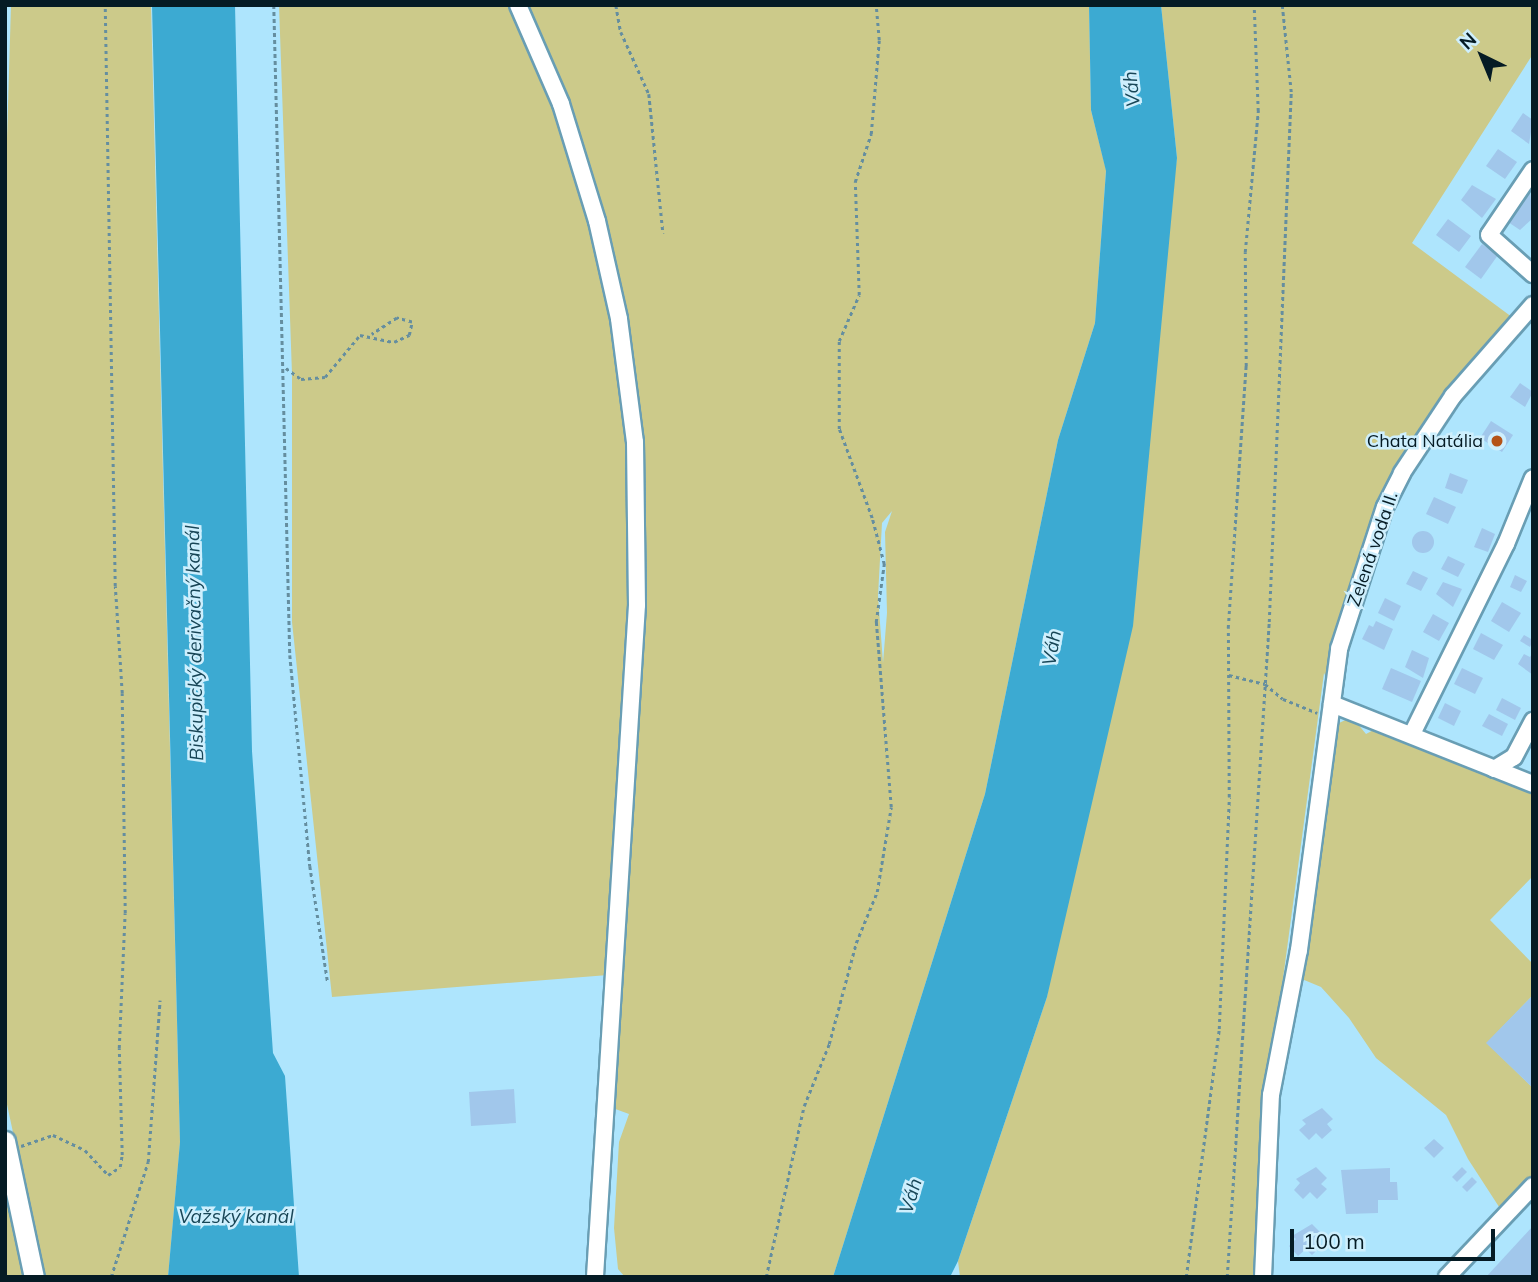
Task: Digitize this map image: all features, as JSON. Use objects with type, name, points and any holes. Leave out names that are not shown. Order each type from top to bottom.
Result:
[{"type":"main road","points":[[6,1146],[34,1277]]},
{"type":"street","points":[[518,5],[561,104],[597,221],[619,319],[635,442],[637,605],[595,1277]]},
{"type":"street","points":[[1533,170],[1489,235],[1533,274]]},
{"type":"street","name":"Zelená voda II.","points":[[1263,1277],[1271,1095],[1299,950],[1339,649],[1385,507],[1402,473],[1453,396],[1531,310]]},
{"type":"street","points":[[1412,734],[1506,544],[1533,478]]},
{"type":"street","points":[[1331,710],[1412,734],[1526,781]]},
{"type":"street","points":[[1494,769],[1514,757],[1533,721]]},
{"type":"street","points":[[1514,757],[1526,781]]},
{"type":"street","points":[[1447,1277],[1533,1186]]},
{"type":"path","points":[[6,1146],[53,1135],[85,1150],[108,1175],[120,1167],[122,1156],[118,1048],[125,913],[122,693],[115,594],[104,5]]},
{"type":"path","points":[[274,5],[286,368],[290,654],[310,866],[328,983]]},
{"type":"path","points":[[616,5],[621,32],[649,94],[663,233]]},
{"type":"path","points":[[766,1277],[804,1106],[829,1044],[856,943],[877,892],[891,807],[876,622],[884,564],[872,518],[839,429],[839,341],[859,295],[855,182],[870,134],[878,40],[876,5]]},
{"type":"path","points":[[1186,1277],[1219,1029],[1238,434],[1246,366],[1245,252],[1258,111],[1254,5]]},
{"type":"path","points":[[1227,1277],[1265,684],[1291,92],[1282,5]]},
{"type":"path","points":[[286,368],[300,379],[326,377],[360,335],[372,334],[394,341],[409,335],[412,322],[397,318],[372,334]]},
{"type":"path","points":[[1229,675],[1265,684],[1283,699],[1331,710]]},
{"type":"path","points":[[111,1277],[148,1162],[160,1000]]},
{"type":"shaded area","points":[[11,5],[151,5],[180,1142],[168,1277],[44,1277],[5,1095],[5,206]]},
{"type":"shaded area","points":[[279,5],[1089,5],[1091,110],[1106,170],[1095,323],[1058,440],[985,794],[833,1277],[625,1277],[618,1269],[614,1228],[619,1142],[629,1114],[599,1103],[608,975],[332,997],[292,622],[292,374]],"holes":[[[892,511],[885,532],[887,613],[883,663],[878,596],[882,523]]]},
{"type":"shaded area","points":[[1161,5],[1533,5],[1533,54],[1412,243],[1524,326],[1475,381],[1404,478],[1366,583],[1337,700],[1324,673],[1273,1053],[1257,1277],[960,1277],[958,1261],[1047,997],[1177,158]]},
{"type":"shaded area","points":[[1352,717],[1366,734],[1379,727],[1533,788],[1533,876],[1490,920],[1533,964],[1533,995],[1487,1043],[1533,1088],[1533,1179],[1503,1213],[1468,1159],[1446,1115],[1376,1058],[1349,1018],[1321,987],[1297,977],[1335,732],[1339,723]]},
{"type":"shaded area","points":[[5,1187],[25,1277],[5,1277]]},
{"type":"water","name":"Važský kanál","points":[[152,5],[235,5],[252,751],[273,1053],[285,1076],[299,1277],[168,1277],[180,1142]]},
{"type":"water","name":"Váh","points":[[1089,5],[1161,5],[1177,158],[1133,626],[1047,997],[958,1261],[950,1277],[833,1277],[985,794],[1058,440],[1095,323],[1106,171],[1091,110]]},
{"type":"building","points":[[1523,113],[1533,120],[1529,144],[1511,131]]},
{"type":"building","points":[[1498,149],[1517,162],[1505,179],[1486,166]]},
{"type":"building","points":[[1472,185],[1496,199],[1482,218],[1461,200]]},
{"type":"building","points":[[1530,191],[1533,218],[1520,230],[1508,222]]},
{"type":"building","points":[[1448,219],[1471,236],[1459,252],[1436,235]]},
{"type":"building","points":[[1482,244],[1498,255],[1481,279],[1465,267]]},
{"type":"building","points":[[1520,383],[1533,392],[1525,407],[1510,397]]},
{"type":"building","points":[[1491,421],[1513,435],[1502,452],[1480,438]]},
{"type":"building","points":[[1450,473],[1468,480],[1462,494],[1445,488]]},
{"type":"building","points":[[1434,497],[1456,507],[1448,524],[1426,514]]},
{"type":"building","points":[[1482,528],[1495,534],[1488,552],[1474,547]]},
{"type":"building","points":[[1423,531],[1431,534],[1434,542],[1431,550],[1423,553],[1415,550],[1412,542],[1415,534]]},
{"type":"building","points":[[1448,556],[1465,564],[1458,577],[1441,569]]},
{"type":"building","points":[[1413,571],[1428,578],[1421,591],[1406,584]]},
{"type":"building","points":[[1515,575],[1527,581],[1521,592],[1510,587]]},
{"type":"building","points":[[1443,582],[1462,589],[1453,607],[1436,594]]},
{"type":"building","points":[[1385,598],[1401,606],[1394,621],[1378,613]]},
{"type":"building","points":[[1502,602],[1521,613],[1509,632],[1491,621]]},
{"type":"building","points":[[1433,614],[1449,623],[1439,641],[1423,632]]},
{"type":"building","points":[[1376,621],[1393,629],[1384,650],[1362,639],[1369,625],[1373,627]]},
{"type":"building","points":[[1481,633],[1503,645],[1494,660],[1473,649]]},
{"type":"building","points":[[1524,635],[1533,640],[1530,647],[1520,641]]},
{"type":"building","points":[[1412,650],[1429,658],[1423,678],[1405,667]]},
{"type":"building","points":[[1533,652],[1533,675],[1518,664],[1524,654],[1530,657]]},
{"type":"building","points":[[1391,668],[1421,681],[1412,702],[1382,689]]},
{"type":"building","points":[[1462,668],[1483,678],[1475,694],[1454,684]]},
{"type":"building","points":[[1502,698],[1521,708],[1515,720],[1496,710]]},
{"type":"building","points":[[1445,703],[1461,711],[1454,726],[1438,718]]},
{"type":"building","points":[[1489,714],[1508,724],[1502,736],[1482,726]]},
{"type":"building","points":[[1533,995],[1533,1088],[1486,1043]]},
{"type":"building","points":[[514,1089],[516,1123],[471,1126],[469,1092]]},
{"type":"building","points":[[1322,1108],[1333,1119],[1327,1124],[1332,1130],[1322,1139],[1316,1133],[1309,1140],[1299,1130],[1306,1124],[1302,1120]]},
{"type":"building","points":[[1434,1139],[1444,1148],[1434,1158],[1424,1148]]},
{"type":"building","points":[[1316,1167],[1327,1178],[1321,1184],[1327,1189],[1317,1199],[1310,1192],[1303,1199],[1294,1190],[1300,1183],[1296,1179]]},
{"type":"building","points":[[1462,1167],[1467,1172],[1457,1182],[1452,1177]]},
{"type":"building","points":[[1390,1168],[1390,1182],[1397,1182],[1398,1200],[1378,1200],[1378,1213],[1346,1214],[1341,1170]]},
{"type":"building","points":[[1472,1177],[1477,1182],[1467,1192],[1462,1187]]},
{"type":"building","points":[[1312,1224],[1322,1234],[1317,1240],[1322,1245],[1312,1255],[1306,1249],[1298,1256],[1289,1246],[1296,1239],[1292,1236]]},
{"type":"building","points":[[1533,1226],[1533,1272],[1528,1277],[1486,1277]]},
{"type":"place","name":"Chata Natália","points":[[1497,441]]},
{"type":"water label","name":"Biskupický derivačný kanál","points":[[195,643]]}]
